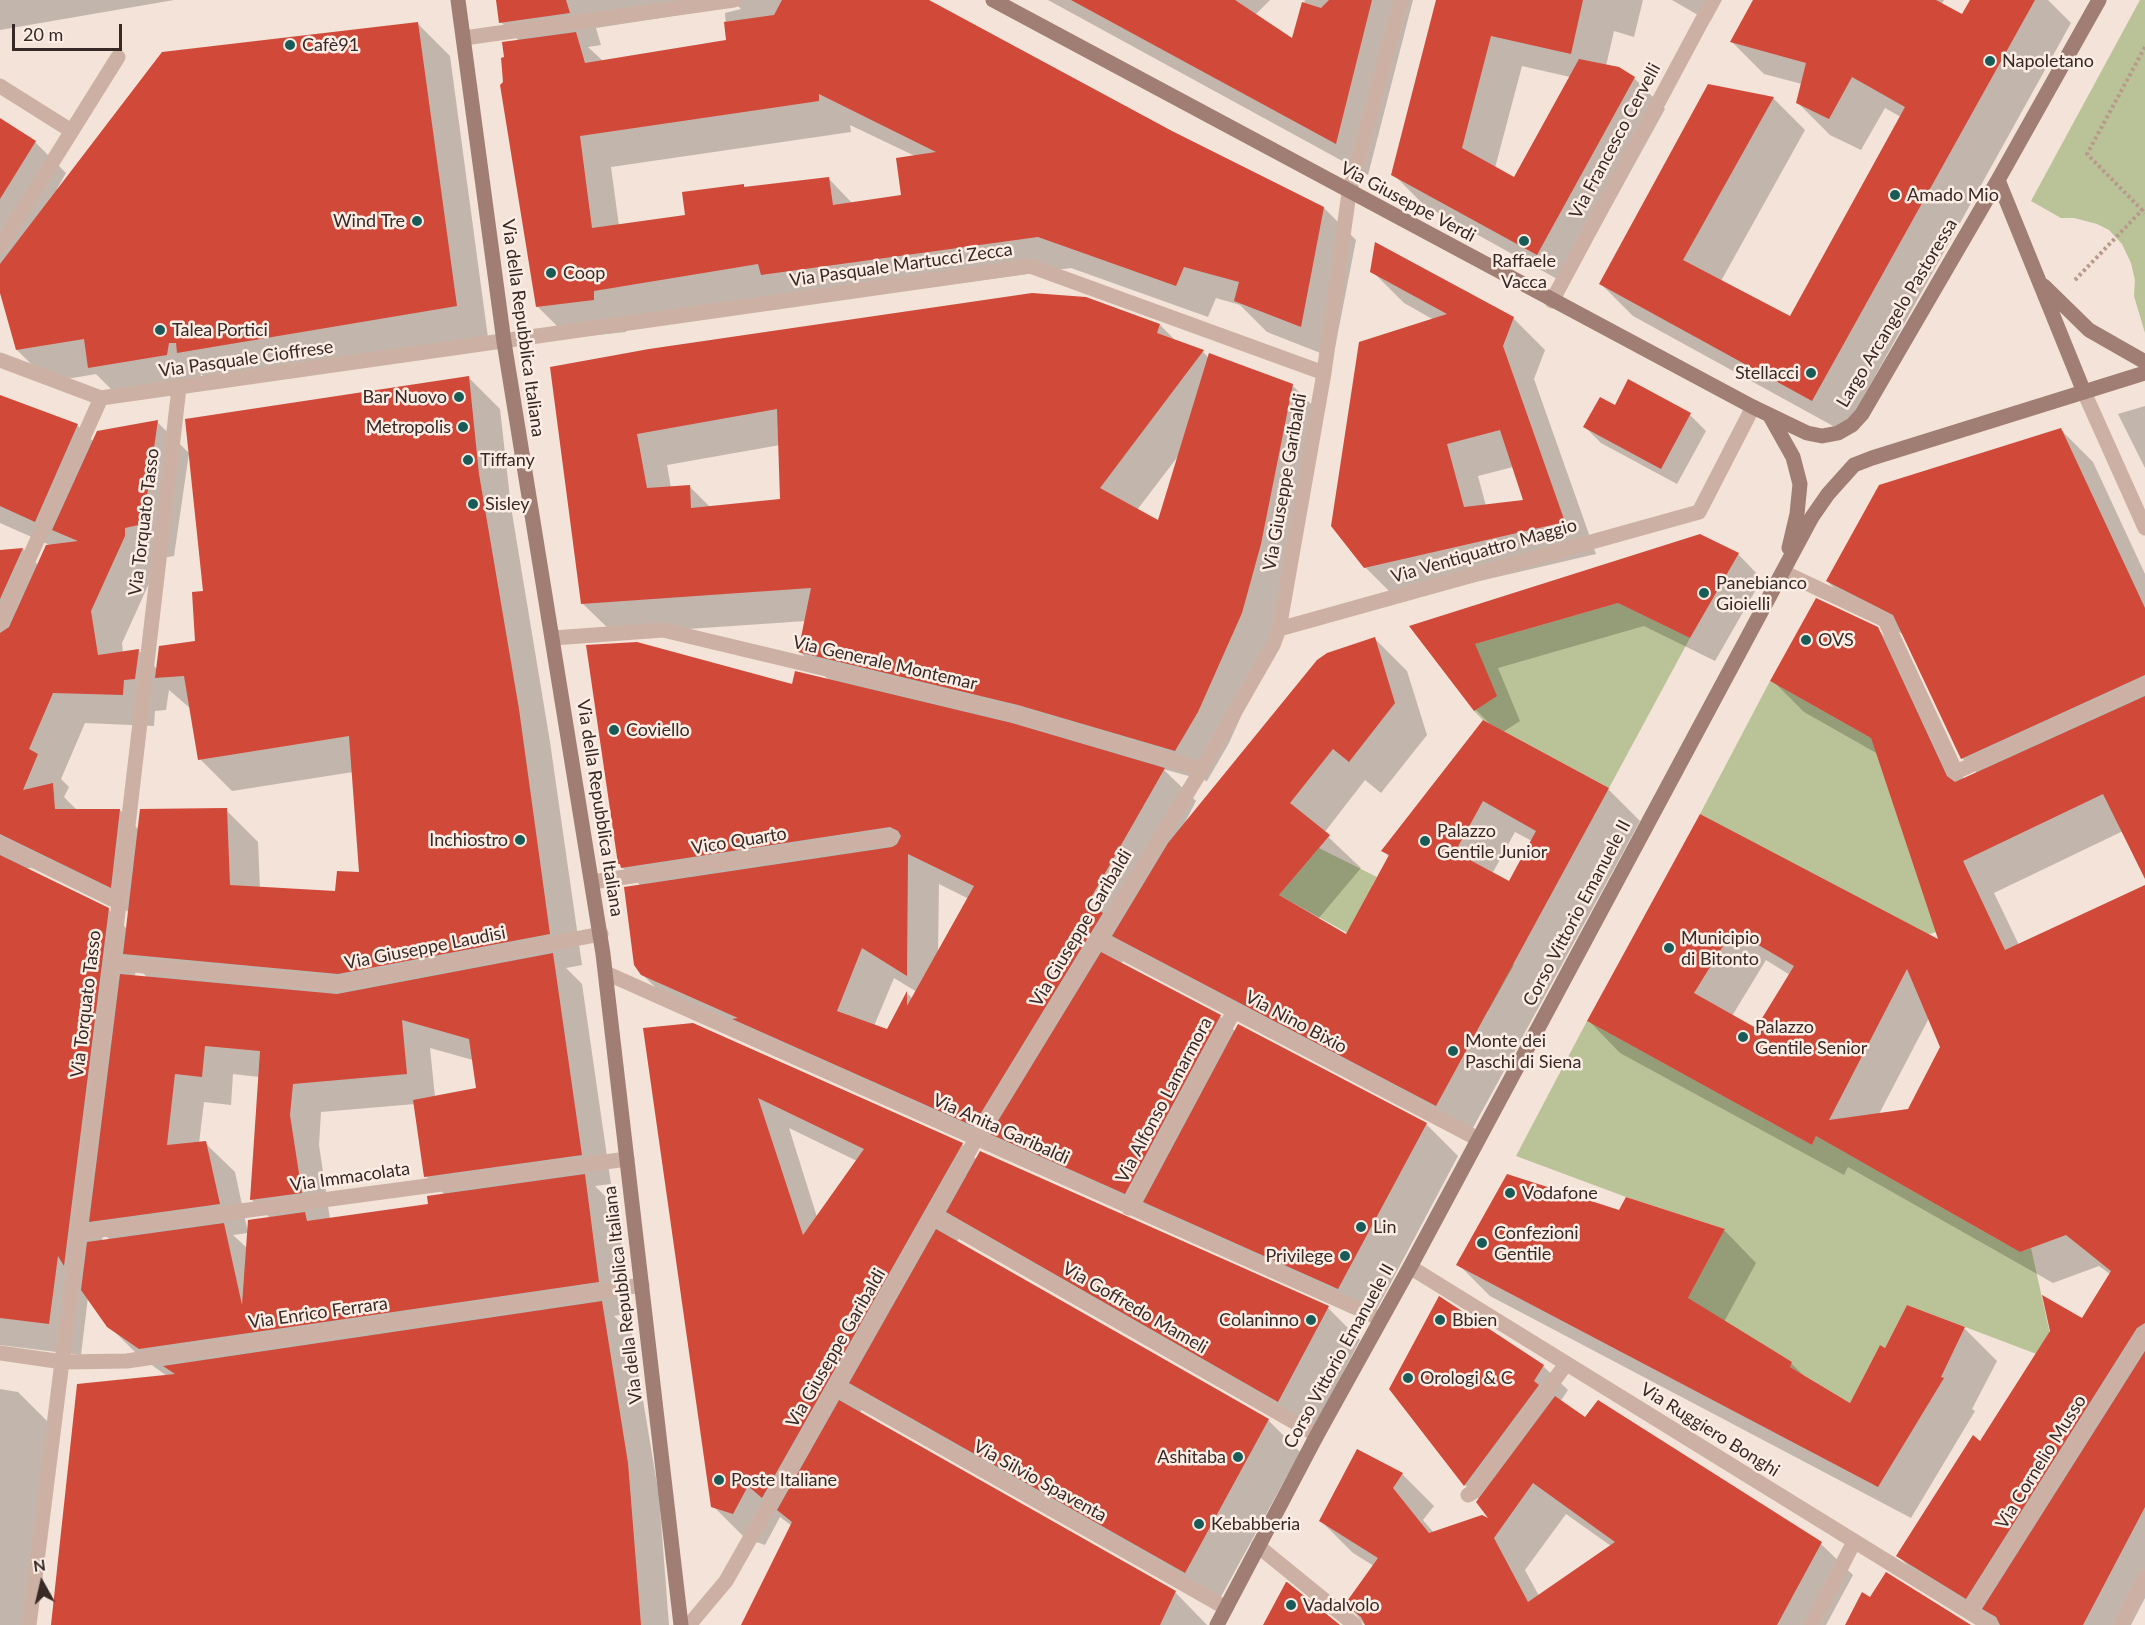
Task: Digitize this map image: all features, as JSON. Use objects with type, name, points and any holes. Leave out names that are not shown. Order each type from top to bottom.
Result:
[{"type":"street","name":"Via della Repubblica Italiana","points":[[459,0],[504,342],[601,934],[681,1625]]},
{"type":"street","points":[[464,38],[734,0]]},
{"type":"street","name":"Via Giuseppe Verdi","points":[[993,0],[1552,301],[1770,416],[1807,433]]},
{"type":"street","name":"Via Giuseppe Garibaldi","points":[[689,1625],[726,1581],[976,1139],[1202,769],[1273,645],[1279,629],[1324,373],[1349,193],[1401,0]]},
{"type":"street","name":"Via Francesco Cervelli","points":[[1552,301],[1713,0]]},
{"type":"street","name":"Largo Arcangelo Pastoressa","points":[[1807,433],[1822,436],[1838,433],[1852,425],[1862,414],[2099,0]]},
{"type":"street","points":[[0,246],[70,130],[118,57]]},
{"type":"street","points":[[0,86],[70,130]]},
{"type":"street","points":[[1998,180],[2084,392],[2145,528]]},
{"type":"street","name":"Via Pasquale Martucci Zecca","points":[[504,342],[1030,266],[1324,373]]},
{"type":"street","points":[[2040,282],[2089,330],[2145,362]]},
{"type":"street","name":"Via Pasquale Cioffrese","points":[[0,360],[100,398],[504,342]]},
{"type":"street","points":[[2084,392],[2145,373]]},
{"type":"street","name":"Via Torquato Tasso","points":[[29,1625],[112,963],[179,388]]},
{"type":"street","name":"Corso Vittorio Emanuele II","points":[[1217,1625],[1812,517],[1841,477],[1854,465],[2084,392]]},
{"type":"street","points":[[0,623],[100,398]]},
{"type":"street","name":"Via Ventiquattro Maggio","points":[[1279,629],[1699,512],[1753,407]]},
{"type":"street","points":[[1770,416],[1793,458],[1800,484],[1797,514],[1783,572],[1885,620],[1956,772],[2145,685]]},
{"type":"street","name":"Via Generale Montemar","points":[[553,638],[663,630],[1015,714],[1202,769]]},
{"type":"street","name":"Vico Quarto","points":[[592,882],[891,837]]},
{"type":"street","points":[[0,844],[118,902]]},
{"type":"street","name":"Via Giuseppe Laudisi","points":[[112,963],[338,984],[601,934]]},
{"type":"street","name":"Via Nino Bixio","points":[[1097,939],[1478,1139]]},
{"type":"street","name":"Via Anita Garibaldi","points":[[606,973],[1381,1320]]},
{"type":"street","name":"Via Alfonso Lamarmora","points":[[1129,1208],[1234,1011]]},
{"type":"street","name":"Via Immacolata","points":[[78,1233],[627,1159]]},
{"type":"street","name":"Via Goffredo Mameli","points":[[933,1216],[1317,1435]]},
{"type":"street","name":"Via Ruggiero Bonghi","points":[[1410,1267],[1990,1625]]},
{"type":"street","name":"Via Enrico Ferrara","points":[[0,1353],[63,1362],[127,1361],[642,1286]]},
{"type":"street","name":"Via Cornelio Musso","points":[[1969,1612],[2145,1333]]},
{"type":"street","points":[[1468,1495],[1473,1492],[1566,1364]]},
{"type":"street","name":"Via Silvio Spaventa","points":[[836,1388],[1226,1608]]},
{"type":"street","points":[[1812,1625],[1854,1542]]},
{"type":"street","points":[[1258,1546],[1355,1625]]},
{"type":"street","points":[[2120,1625],[2145,1577]]},
{"type":"path","points":[[2057,299],[2144,210],[2087,154],[2144,53],[2145,47]]},
{"type":"green space","points":[[2140,0],[2145,0],[2145,333],[2134,296],[2135,280],[2131,263],[2122,244],[2109,230],[2097,224],[2074,218],[2061,218],[2031,201]]},
{"type":"green space","points":[[1618,603],[1690,638],[1609,788],[1483,720],[1474,711],[1475,644]]},
{"type":"green space","points":[[1770,681],[1871,738],[1936,932],[1924,936],[1700,814]]},
{"type":"green space","points":[[1319,848],[1377,877],[1372,886],[1514,965],[1488,1011],[1279,895]]},
{"type":"green space","points":[[1587,1021],[1812,1145],[1816,1136],[2020,1252],[2031,1248],[2054,1352],[2047,1358],[1907,1305],[1885,1348],[1880,1345],[1850,1403],[1790,1367],[1792,1362],[1686,1302],[1725,1229],[1626,1197],[1516,1156]]},
{"type":"building","points":[[496,0],[566,0],[570,13],[499,23]]},
{"type":"building","points":[[782,0],[929,0],[1172,131],[1324,207],[1301,327],[1234,301],[1239,282],[1184,267],[1176,286],[1038,237],[761,275],[758,264],[594,291],[594,300],[536,307],[500,85],[503,82],[502,42],[576,32],[585,63],[726,40],[724,22],[774,15]],"holes":[[[819,94],[936,152],[896,158],[901,195],[833,205],[829,177],[744,187],[744,184],[682,192],[685,215],[592,228],[580,136],[819,101]]]},
{"type":"building","points":[[1071,0],[1235,0],[1292,38],[1302,2],[1321,8],[1329,0],[1372,0],[1336,144]]},
{"type":"building","points":[[1436,0],[1583,0],[1571,54],[1491,36],[1462,148],[1514,177],[1579,59],[1619,67],[1635,77],[1537,255],[1391,175]]},
{"type":"building","points":[[1753,0],[1936,0],[1962,14],[1970,0],[2035,0],[1812,401],[1599,284],[1708,84],[1774,97],[1683,260],[1790,316],[1905,107],[1852,77],[1829,119],[1796,103],[1806,63],[1730,42]]},
{"type":"building","points":[[418,22],[457,306],[177,353],[176,343],[169,343],[167,355],[88,368],[84,339],[16,350],[0,293],[0,264],[162,52]]},
{"type":"building","points":[[0,118],[36,141],[0,199]]},
{"type":"building","points":[[1375,242],[1514,317],[1503,346],[1565,522],[1364,568],[1331,526],[1359,342],[1447,314],[1370,272]],"holes":[[[1500,430],[1523,500],[1464,507],[1447,444]]]},
{"type":"building","points":[[1032,293],[1086,297],[1160,324],[1157,333],[1204,350],[1100,488],[1158,520],[1209,353],[1293,384],[1261,544],[1242,613],[1198,712],[1175,751],[1018,705],[798,652],[811,588],[581,604],[550,367],[649,349]],"holes":[[[777,409],[780,499],[691,508],[690,485],[647,488],[637,434]]]},
{"type":"building","points":[[469,376],[479,474],[519,709],[550,934],[338,974],[123,954],[140,809],[227,808],[230,885],[335,891],[337,871],[359,872],[349,736],[198,760],[184,676],[155,678],[159,646],[195,641],[192,592],[203,591],[185,419]]},
{"type":"building","points":[[1628,379],[1691,413],[1661,469],[1583,427],[1600,397],[1615,405]]},
{"type":"building","points":[[0,395],[78,424],[35,522],[0,506]]},
{"type":"building","points":[[158,420],[143,524],[125,528],[125,536],[91,611],[98,655],[139,649],[135,679],[124,680],[123,695],[53,693],[29,749],[38,754],[23,790],[53,783],[55,809],[120,809],[111,888],[0,834],[0,633],[9,627],[46,545],[78,541],[52,530],[97,431]]},
{"type":"building","points":[[2061,428],[2145,608],[2145,675],[1961,759],[1893,615],[1826,581],[1879,485]]},
{"type":"building","points":[[1700,534],[1739,553],[1690,638],[1618,603],[1475,644],[1497,696],[1474,711],[1409,626]]},
{"type":"building","points":[[23,548],[0,599],[0,550]]},
{"type":"building","points":[[1816,598],[1878,627],[1947,776],[1955,782],[2145,696],[2145,879],[2103,794],[1963,861],[2005,950],[2145,885],[2145,1323],[2137,1328],[1966,1599],[1896,1556],[1973,1435],[1980,1441],[2050,1331],[2042,1295],[2082,1318],[2111,1271],[2066,1235],[2020,1252],[1816,1136],[1812,1145],[1587,1021],[1700,814],[1938,939],[1871,738],[1770,681]],"holes":[[[1733,930],[1794,966],[1756,1028],[1694,993]],[[1907,969],[1940,1047],[1908,1109],[1829,1120]]]},
{"type":"building","points":[[1375,637],[1395,703],[1349,762],[1333,749],[1290,803],[1330,835],[1279,895],[1346,934],[1389,855],[1381,851],[1483,720],[1609,788],[1436,1106],[1112,936],[1168,843],[1317,660],[1327,653]],"holes":[[[1483,801],[1536,831],[1509,881],[1455,852]]]},
{"type":"building","points":[[637,642],[792,684],[795,671],[1012,723],[1165,768],[1088,903],[1103,913],[973,1126],[732,1019],[738,1018],[641,975],[634,965],[624,887],[892,847],[897,844],[901,836],[898,831],[890,827],[621,868],[618,864],[586,645]],"holes":[[[908,854],[974,886],[907,1006],[907,991],[887,1029],[837,1011],[862,948],[907,976]]]},
{"type":"building","points":[[0,855],[109,908],[64,1266],[58,1256],[49,1324],[0,1318]]},
{"type":"building","points":[[1101,952],[1221,1015],[1125,1194],[990,1134]]},
{"type":"building","points":[[553,953],[582,1155],[424,1177],[413,1100],[476,1088],[469,1039],[402,1020],[407,1074],[293,1084],[290,1115],[302,1193],[250,1200],[260,1051],[205,1046],[202,1077],[175,1074],[167,1145],[206,1141],[220,1204],[89,1222],[120,974],[337,994]]},
{"type":"building","points":[[693,1023],[963,1143],[762,1498],[748,1486],[733,1514],[711,1507],[643,1028]],"holes":[[[758,1098],[864,1149],[803,1235]]]},
{"type":"building","points":[[1238,1024],[1427,1123],[1338,1289],[1143,1202]]},
{"type":"building","points":[[980,1151],[1329,1306],[1278,1402],[946,1212]]},
{"type":"building","points":[[585,1174],[599,1282],[139,1349],[107,1327],[81,1290],[87,1242],[224,1223],[242,1305],[248,1220],[305,1212],[307,1221],[428,1204],[427,1196]]},
{"type":"building","points":[[1507,1174],[1619,1210],[1626,1197],[1725,1229],[1688,1298],[1792,1362],[1790,1367],[1850,1403],[1880,1345],[1885,1348],[1907,1305],[1965,1327],[1941,1377],[1944,1378],[1878,1487],[1456,1265]]},
{"type":"building","points":[[936,1229],[1269,1419],[1185,1573],[849,1383]]},
{"type":"building","points":[[1439,1296],[1544,1365],[1534,1381],[1539,1385],[1464,1486],[1389,1389]]},
{"type":"building","points":[[602,1301],[628,1463],[641,1625],[51,1625],[77,1384],[175,1374],[163,1366]]},
{"type":"building","points":[[2145,1351],[2145,1507],[2083,1625],[2000,1625],[1996,1617],[1982,1609]]},
{"type":"building","points":[[1555,1396],[1585,1417],[1598,1400],[1822,1542],[1777,1625],[1365,1625],[1361,1617],[1345,1604],[1378,1558],[1319,1521],[1357,1449],[1403,1473],[1393,1488],[1429,1533],[1482,1515],[1488,1518],[1476,1502]],"holes":[[[1533,1483],[1615,1542],[1528,1602],[1494,1538]]]},
{"type":"building","points":[[839,1400],[1176,1591],[1160,1625],[741,1625],[792,1522],[777,1510]]},
{"type":"building","points":[[1886,1572],[1971,1625],[1845,1625],[1862,1592],[1870,1597]]},
{"type":"building","points":[[1287,1582],[1340,1625],[1263,1625]]},
{"type":"place","name":"Cafè91","points":[[290,45]]},
{"type":"place","name":"Napoletano","points":[[1990,61]]},
{"type":"place","name":"Amado Mio","points":[[1895,195]]},
{"type":"place","name":"Wind Tre","points":[[417,221]]},
{"type":"place","name":"Raffaele Vacca","points":[[1524,241]]},
{"type":"place","name":"Coop","points":[[551,273]]},
{"type":"place","name":"Talea Portici","points":[[160,330]]},
{"type":"place","name":"Stellacci","points":[[1811,373]]},
{"type":"place","name":"Bar Nuovo","points":[[459,397]]},
{"type":"place","name":"Metropolis","points":[[463,427]]},
{"type":"place","name":"Tiffany","points":[[468,460]]},
{"type":"place","name":"Sisley","points":[[473,504]]},
{"type":"place","name":"Panebianco Gioielli","points":[[1704,593]]},
{"type":"place","name":"OVS","points":[[1806,640]]},
{"type":"place","name":"Coviello","points":[[614,730]]},
{"type":"place","name":"Inchiostro","points":[[520,840]]},
{"type":"place","name":"Palazzo Gentile Junior","points":[[1425,841]]},
{"type":"place","name":"Municipio di Bitonto","points":[[1669,948]]},
{"type":"place","name":"Palazzo Gentile Senior","points":[[1743,1037]]},
{"type":"place","name":"Monte dei Paschi di Siena","points":[[1453,1051]]},
{"type":"place","name":"Vodafone","points":[[1510,1193]]},
{"type":"place","name":"Lin","points":[[1361,1227]]},
{"type":"place","name":"Confezioni Gentile","points":[[1482,1243]]},
{"type":"place","name":"Privilege","points":[[1345,1256]]},
{"type":"place","name":"Colaninno","points":[[1311,1320]]},
{"type":"place","name":"Bbien","points":[[1440,1320]]},
{"type":"place","name":"Orologi & C","points":[[1408,1378]]},
{"type":"place","name":"Ashitaba","points":[[1238,1457]]},
{"type":"place","name":"Poste Italiane","points":[[719,1480]]},
{"type":"place","name":"Kebabberia","points":[[1199,1524]]},
{"type":"place","name":"Vadalvolo","points":[[1291,1605]]}]
